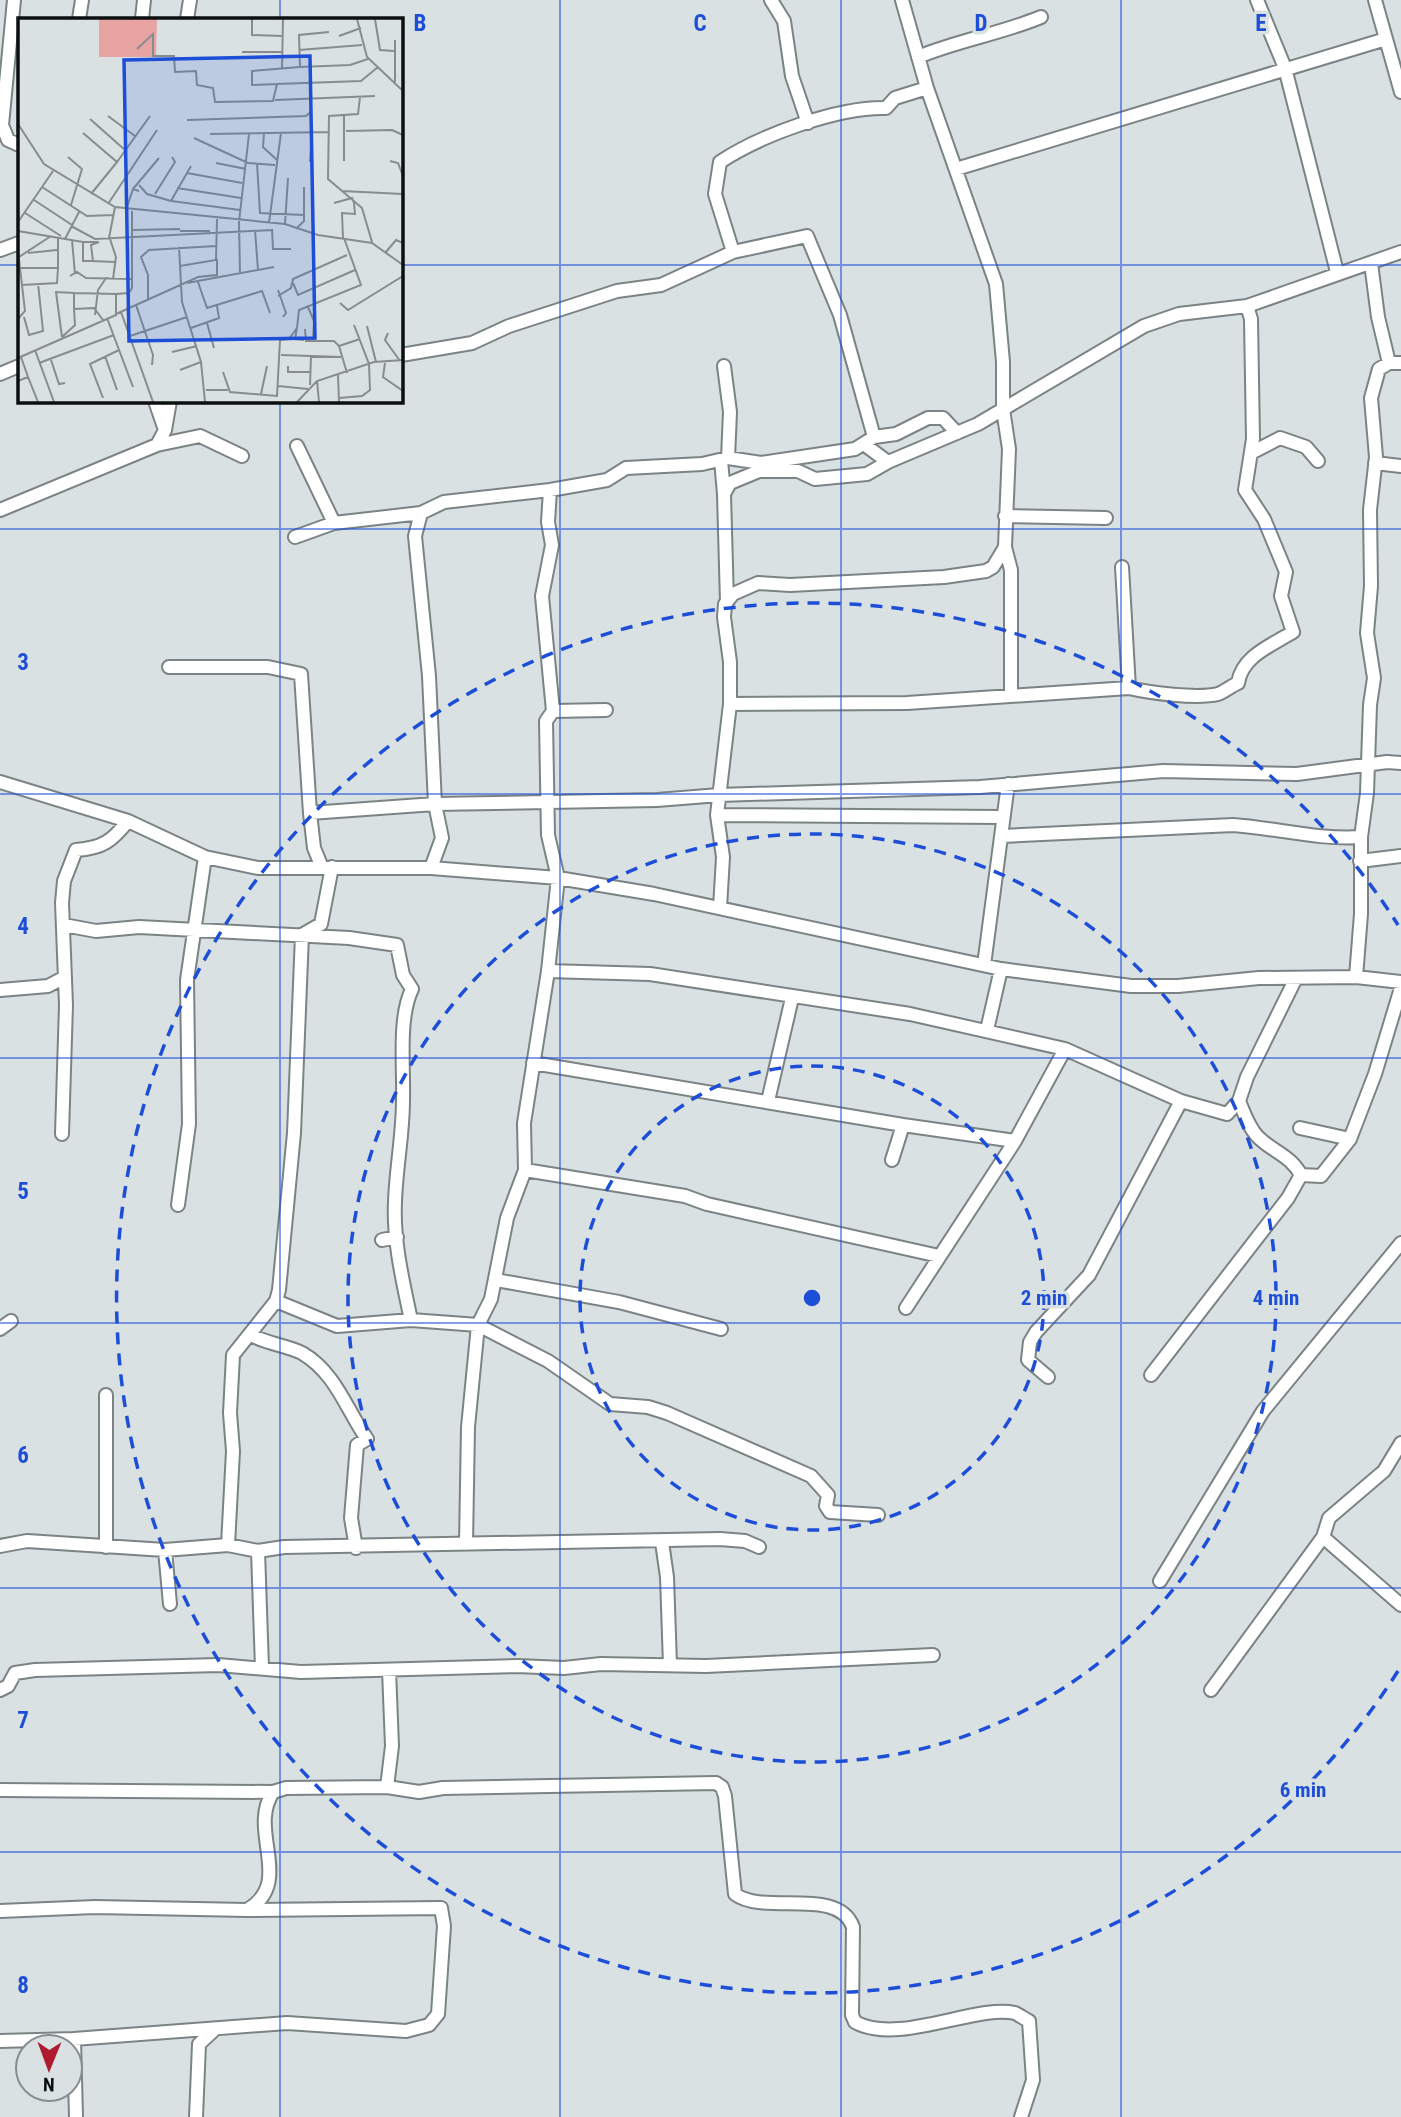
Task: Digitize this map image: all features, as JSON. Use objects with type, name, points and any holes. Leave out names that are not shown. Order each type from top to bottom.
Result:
[{"type":"street","points":[[14,0],[2,125],[8,139],[18,144]]},
{"type":"street","points":[[79,18],[82,0]]},
{"type":"street","points":[[142,18],[144,0]]},
{"type":"street","points":[[187,18],[190,0]]},
{"type":"street","points":[[771,0],[784,21],[792,75],[808,123]]},
{"type":"street","points":[[902,0],[927,88],[996,284],[1003,362],[1003,409],[1009,449],[1004,547],[1011,570],[1011,696]]},
{"type":"street","points":[[1257,0],[1285,68],[1337,272]]},
{"type":"street","points":[[1375,0],[1401,92]]},
{"type":"street","points":[[918,57],[954,42],[1002,33],[1041,17]]},
{"type":"street","points":[[956,169],[1386,39]]},
{"type":"street","points":[[733,252],[715,194],[720,162],[743,146],[808,123],[866,107],[886,108],[895,99],[927,88]]},
{"type":"street","points":[[402,355],[472,343],[509,326],[617,291],[661,285],[733,252],[807,236],[840,315],[870,441],[888,462]]},
{"type":"street","points":[[0,250],[18,243]]},
{"type":"street","points":[[724,495],[730,483],[759,471],[798,471],[815,479],[867,474],[1003,409],[1144,326],[1179,314],[1247,306],[1337,272],[1401,252]]},
{"type":"street","points":[[1356,977],[1361,914],[1361,837],[1374,678],[1367,633],[1371,586],[1370,510],[1376,436],[1371,398],[1380,369],[1395,363],[1378,317],[1371,263]]},
{"type":"street","points":[[730,704],[895,704],[1129,688],[1154,694],[1220,694],[1238,683],[1239,672],[1246,662],[1293,632],[1281,596],[1286,572],[1264,519],[1245,490],[1251,453],[1251,319],[1247,306]]},
{"type":"street","points":[[0,374],[18,366]]},
{"type":"street","points":[[720,908],[723,857],[717,815],[730,704],[730,662],[724,617],[727,602],[724,495],[730,412],[724,366]]},
{"type":"street","points":[[155,402],[165,430]]},
{"type":"street","points":[[157,445],[165,430],[170,402]]},
{"type":"street","points":[[295,537],[334,523],[421,513],[444,502],[550,490],[607,480],[626,468],[725,459],[761,463],[896,434],[928,418],[943,418],[957,433]]},
{"type":"street","points":[[0,510],[157,445],[200,436],[242,456]]},
{"type":"street","points":[[1251,453],[1280,438],[1306,447],[1318,461]]},
{"type":"street","points":[[297,446],[334,523]]},
{"type":"street","points":[[1375,463],[1401,466]]},
{"type":"street","points":[[466,1544],[468,1427],[478,1325],[491,1299],[507,1217],[525,1170],[524,1123],[548,971],[558,878],[548,835],[550,801],[546,722],[553,710],[542,596],[552,545],[548,522],[550,490]]},
{"type":"street","points":[[421,513],[415,536],[429,677],[435,804],[442,838],[431,868]]},
{"type":"street","points":[[1005,516],[1106,518]]},
{"type":"street","points":[[727,602],[733,594],[758,583],[790,585],[944,577],[986,571],[993,567],[1004,547]]},
{"type":"street","points":[[1122,567],[1129,688]]},
{"type":"street","points":[[169,667],[268,667],[301,674],[314,848],[326,866],[321,924],[302,935]]},
{"type":"street","points":[[553,710],[606,710]]},
{"type":"street","points":[[310,813],[435,804],[657,800],[719,795],[1008,784],[1163,771],[1297,774],[1368,764],[1401,763]]},
{"type":"street","points":[[0,782],[128,821],[205,857],[258,868],[431,868],[558,878],[720,908],[1001,969],[1130,986],[1214,985],[1259,978],[1356,977],[1401,982]]},
{"type":"street","points":[[984,965],[1008,784]]},
{"type":"street","points":[[717,815],[1002,817]]},
{"type":"street","points":[[62,1134],[64,881],[76,850],[101,847],[111,841],[128,821]]},
{"type":"street","points":[[1002,836],[1233,825],[1332,839],[1361,837]]},
{"type":"street","points":[[1360,862],[1401,856]]},
{"type":"street","points":[[178,1205],[189,1124],[187,980],[205,857]]},
{"type":"street","points":[[64,925],[96,931],[139,927],[196,932],[302,935],[397,945],[403,975],[412,989],[405,1002],[405,1034],[401,1047],[403,1112],[394,1204],[411,1320]]},
{"type":"street","points":[[228,1545],[233,1451],[232,1362],[236,1348],[251,1335],[276,1301],[294,1133],[302,935]]},
{"type":"street","points":[[987,1030],[1001,969]]},
{"type":"street","points":[[548,971],[650,974],[792,998],[910,1014],[987,1030],[1065,1049],[1181,1101],[1227,1114],[1239,1101],[1247,1077],[1296,978]]},
{"type":"street","points":[[0,990],[48,986],[65,977]]},
{"type":"street","points":[[1301,1175],[1321,1176],[1350,1139],[1375,1074],[1401,988]]},
{"type":"street","points":[[768,1101],[792,998]]},
{"type":"street","points":[[906,1308],[1015,1141],[1065,1049]]},
{"type":"street","points":[[533,1063],[1015,1141]]},
{"type":"street","points":[[1048,1377],[1028,1360],[1030,1342],[1056,1308],[1089,1275],[1181,1101]]},
{"type":"street","points":[[1239,1101],[1255,1135],[1269,1147],[1286,1155],[1301,1175]]},
{"type":"street","points":[[891,1160],[903,1125]]},
{"type":"street","points":[[1300,1128],[1350,1139]]},
{"type":"street","points":[[525,1170],[685,1196],[706,1204],[939,1256]]},
{"type":"street","points":[[1151,1375],[1288,1198],[1301,1175]]},
{"type":"street","points":[[382,1240],[397,1237]]},
{"type":"street","points":[[1160,1581],[1263,1411],[1401,1243]]},
{"type":"street","points":[[495,1280],[619,1303],[722,1329]]},
{"type":"street","points":[[276,1301],[314,1320],[337,1326],[411,1320],[478,1325],[548,1361],[610,1404],[648,1407],[667,1413],[811,1476],[816,1485],[828,1495],[826,1506],[830,1512],[878,1515]]},
{"type":"street","points":[[251,1335],[268,1344],[299,1351],[312,1360],[340,1388],[348,1408],[367,1439],[357,1445],[351,1518],[356,1548]]},
{"type":"street","points":[[106,1395],[106,1547]]},
{"type":"street","points":[[1211,1690],[1323,1536],[1329,1518],[1384,1471],[1401,1443]]},
{"type":"street","points":[[1323,1536],[1338,1553],[1401,1605]]},
{"type":"street","points":[[0,1546],[27,1541],[165,1550],[228,1545],[258,1551],[284,1547],[356,1548],[720,1539],[745,1541],[759,1547]]},
{"type":"street","points":[[662,1542],[667,1577],[670,1665]]},
{"type":"street","points":[[165,1550],[170,1604]]},
{"type":"street","points":[[258,1551],[262,1668]]},
{"type":"street","points":[[0,1690],[8,1686],[15,1673],[35,1670],[218,1665],[301,1672],[670,1665],[933,1655]]},
{"type":"street","points":[[387,1787],[392,1746],[389,1670]]},
{"type":"street","points":[[0,1790],[273,1792],[286,1788],[387,1787],[419,1792],[443,1788],[716,1783],[722,1787],[725,1796],[735,1894],[748,1901],[832,1907],[850,1919],[853,1927],[852,2015],[855,2022],[890,2028],[936,2026],[983,2015],[1014,2013],[1029,2021],[1033,2080],[1021,2117]]},
{"type":"street","points":[[247,1910],[258,1903],[268,1891],[270,1877],[264,1816],[273,1792]]},
{"type":"street","points":[[0,1911],[95,1907],[247,1910],[441,1908],[444,1926],[438,2014],[429,2025],[406,2031],[287,2023],[214,2031],[84,2038]]},
{"type":"street","points":[[195,2117],[199,2044],[214,2031]]}]
